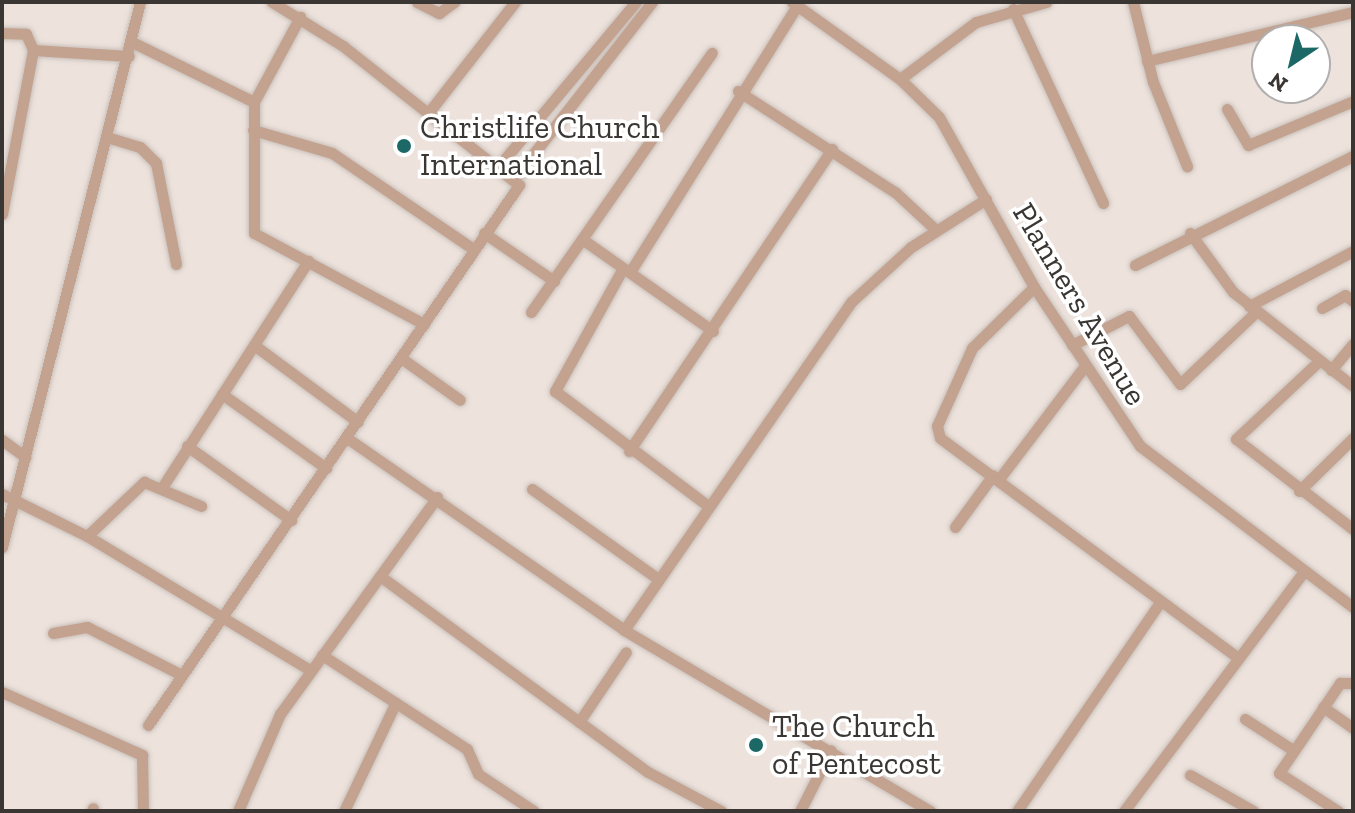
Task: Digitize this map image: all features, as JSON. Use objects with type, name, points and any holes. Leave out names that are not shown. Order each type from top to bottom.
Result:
[{"type":"street","points":[[2,547],[110,138],[140,2]]},
{"type":"street","points":[[272,2],[300,17],[429,112],[516,182]]},
{"type":"street","points":[[417,2],[439,13],[454,2]]},
{"type":"street","points":[[429,112],[515,2]]},
{"type":"street","points":[[498,167],[636,2]]},
{"type":"street","points":[[148,725],[358,422],[516,182],[652,2]]},
{"type":"street","points":[[900,79],[997,11],[1046,2]]},
{"type":"street","points":[[1133,2],[1147,61],[1187,166]]},
{"type":"street","points":[[984,3],[997,11]]},
{"type":"street","points":[[708,506],[629,451],[555,391],[626,270],[795,4]]},
{"type":"street","name":"Planners Avenue","points":[[795,4],[900,79],[939,117],[1034,287],[1084,367],[1140,446],[1303,573],[1353,607]]},
{"type":"street","points":[[1013,9],[1103,203]]},
{"type":"street","points":[[1147,61],[1353,12]]},
{"type":"street","points":[[300,17],[254,102],[252,229],[424,324]]},
{"type":"street","points":[[2,33],[26,34],[33,50],[2,214]]},
{"type":"street","points":[[132,42],[254,102]]},
{"type":"street","points":[[33,50],[129,56]]},
{"type":"street","points":[[531,312],[712,53]]},
{"type":"street","points":[[738,91],[832,149],[935,229]]},
{"type":"street","points":[[1227,109],[1248,145],[1353,101]]},
{"type":"street","points":[[253,130],[340,157],[473,249]]},
{"type":"street","points":[[110,138],[140,147],[156,163],[176,264]]},
{"type":"street","points":[[629,451],[713,331],[832,149]]},
{"type":"street","points":[[1135,265],[1190,233],[1353,156]]},
{"type":"street","points":[[624,630],[851,302],[935,229],[986,199]]},
{"type":"street","points":[[484,233],[554,281]]},
{"type":"street","points":[[1190,233],[1252,309],[1353,386]]},
{"type":"street","points":[[582,239],[713,331]]},
{"type":"street","points":[[1072,345],[1129,316],[1180,384],[1252,309],[1353,251]]},
{"type":"street","points":[[163,486],[308,261]]},
{"type":"street","points":[[1034,287],[972,348],[937,426],[940,438],[1236,656]]},
{"type":"street","points":[[1322,308],[1345,295],[1353,301]]},
{"type":"street","points":[[1331,370],[1353,344]]},
{"type":"street","points":[[254,345],[358,422]]},
{"type":"street","points":[[401,358],[460,400]]},
{"type":"street","points":[[1319,361],[1236,439],[1299,491],[1353,529]]},
{"type":"street","points":[[955,527],[1084,367]]},
{"type":"street","points":[[222,394],[326,468]]},
{"type":"street","points":[[347,438],[437,497],[624,630],[930,811]]},
{"type":"street","points":[[1299,491],[1353,438]]},
{"type":"street","points":[[2,440],[25,457]]},
{"type":"street","points":[[187,446],[291,520]]},
{"type":"street","points":[[87,536],[133,488],[163,486],[201,506]]},
{"type":"street","points":[[532,489],[658,579]]},
{"type":"street","points":[[2,494],[87,536],[310,670]]},
{"type":"street","points":[[238,811],[255,761],[310,670],[437,497]]},
{"type":"street","points":[[1124,811],[1236,656],[1303,573]]},
{"type":"street","points":[[380,576],[579,722],[721,811]]},
{"type":"street","points":[[1017,811],[1160,602]]},
{"type":"street","points":[[53,633],[87,627],[182,675]]},
{"type":"street","points":[[579,722],[626,652]]},
{"type":"street","points":[[322,655],[467,749],[478,774],[534,811]]},
{"type":"street","points":[[1338,811],[1279,773],[1340,683],[1353,683]]},
{"type":"street","points":[[2,692],[142,755],[143,811]]},
{"type":"street","points":[[344,811],[395,704]]},
{"type":"street","points":[[1323,707],[1353,728]]},
{"type":"street","points":[[1245,719],[1293,750]]},
{"type":"street","points":[[800,811],[831,750]]},
{"type":"street","points":[[1190,775],[1253,811]]},
{"type":"place","name":"Christlife Church International","points":[[404,146]]},
{"type":"place","name":"The Church of Pentecost","points":[[756,745]]}]
